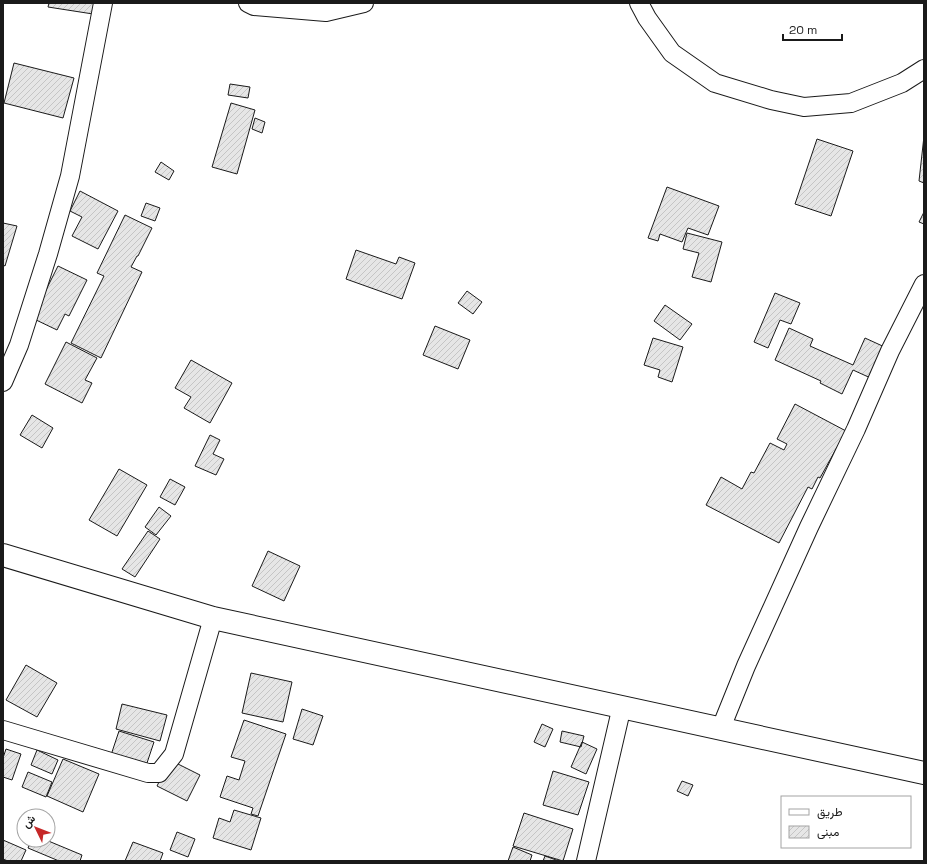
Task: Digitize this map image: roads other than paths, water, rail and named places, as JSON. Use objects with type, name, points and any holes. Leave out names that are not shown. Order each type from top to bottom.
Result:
[{"type":"main road","points":[[3,555],[214,618],[924,773]]},
{"type":"street","points":[[3,382],[19,345],[48,254],[70,176],[103,3]]},
{"type":"street","points":[[248,3],[254,6],[326,12],[364,3]]},
{"type":"street","points":[[639,3],[647,18],[672,53],[715,83],[771,100],[804,107],[851,103],[902,83],[924,69]]},
{"type":"street","points":[[721,728],[746,666],[809,527],[856,430],[890,351],[924,284]]},
{"type":"street","points":[[3,730],[148,773],[159,773],[174,754],[214,618]]},
{"type":"street","points":[[586,861],[622,706]]}]
